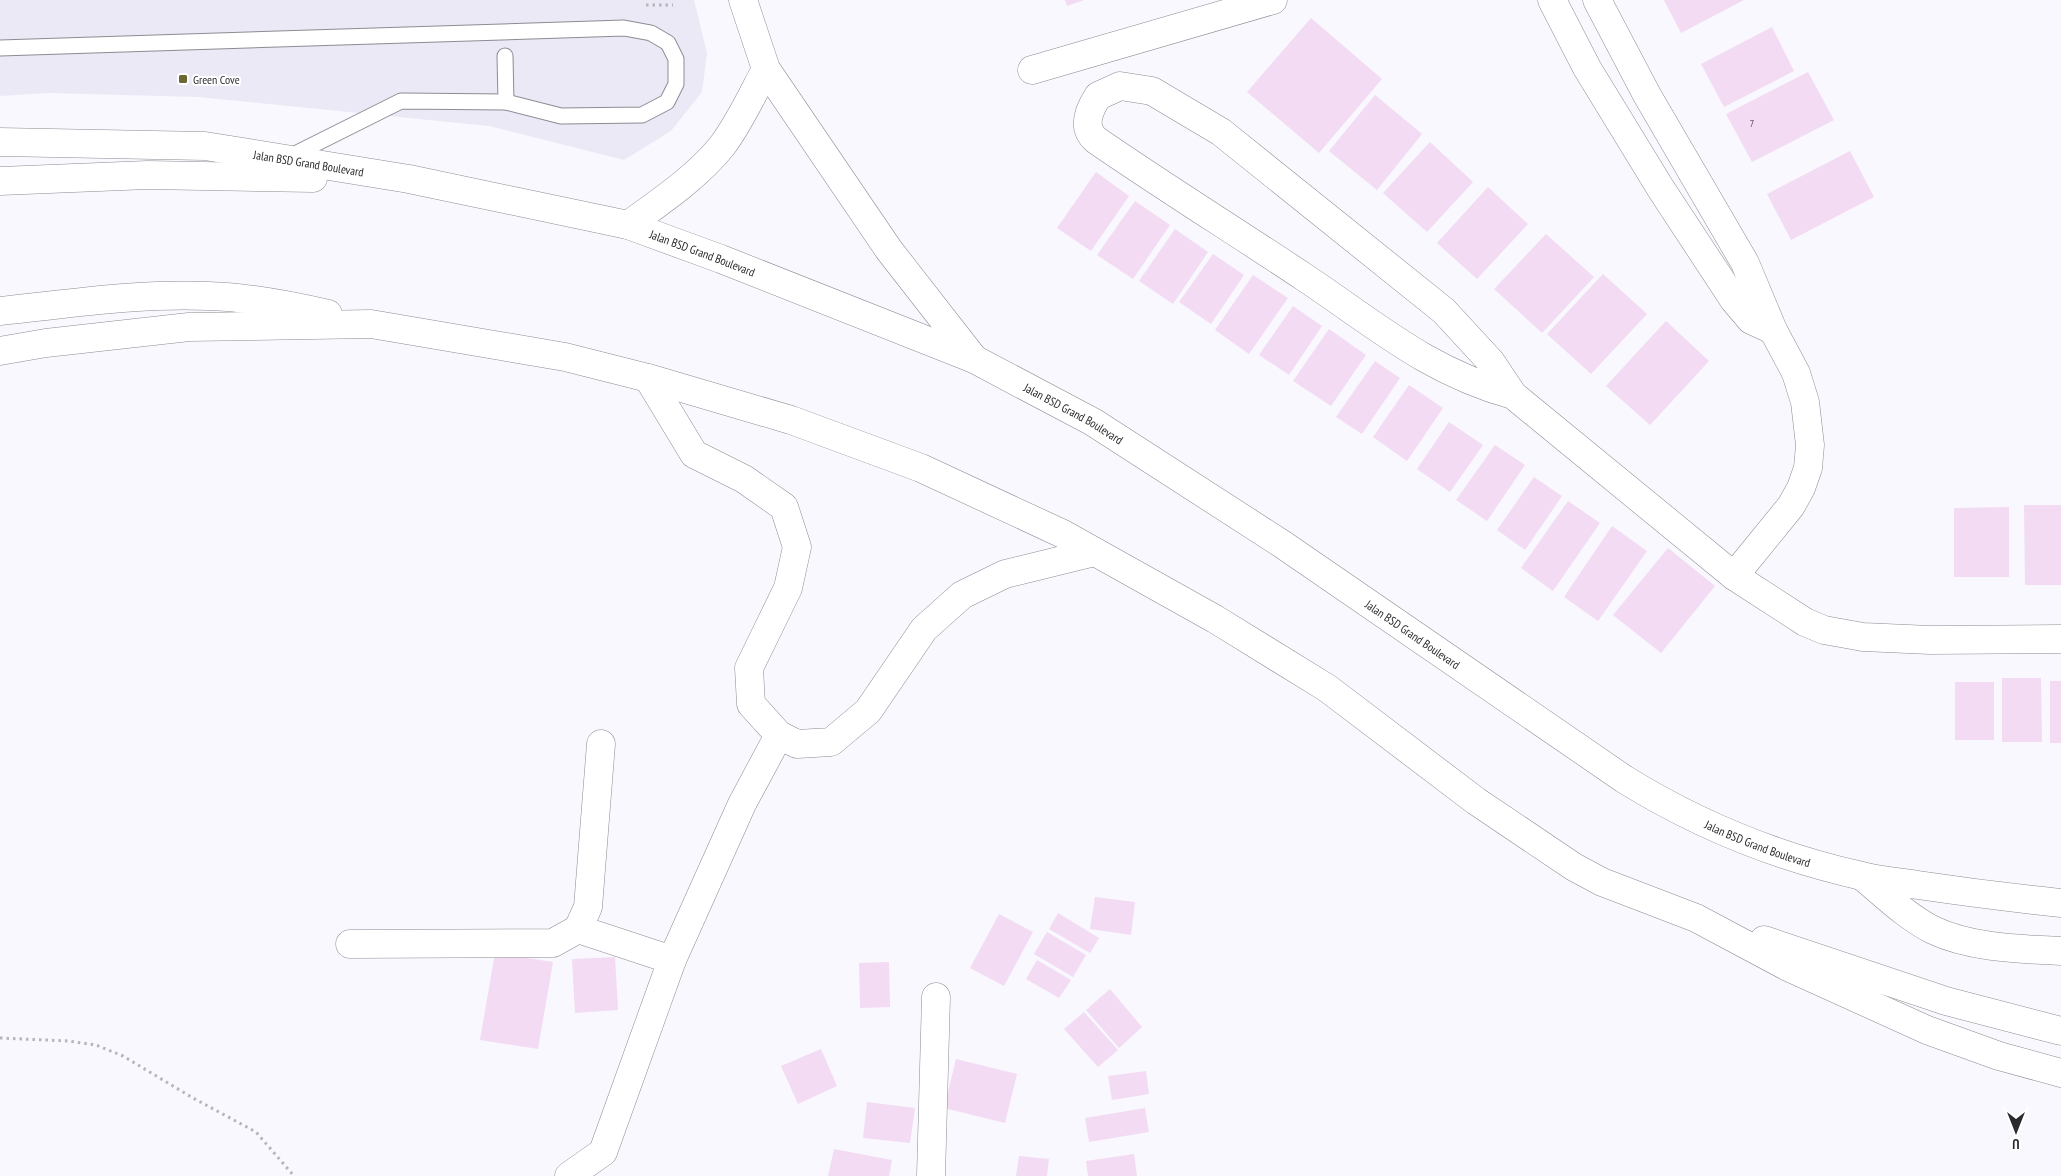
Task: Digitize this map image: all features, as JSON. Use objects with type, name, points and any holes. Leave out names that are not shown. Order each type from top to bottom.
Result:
[{"type":"main road","points":[[743,0],[766,69],[889,250],[974,359]]},
{"type":"main road","points":[[1032,70],[1273,0]]},
{"type":"main road","points":[[1552,0],[1587,68],[1661,189],[1734,300],[1751,320],[1773,330]]},
{"type":"main road","points":[[1596,0],[1647,95],[1745,263],[1773,330],[1796,373],[1805,402],[1810,430],[1808,468],[1791,506],[1734,576]]},
{"type":"main road","points":[[628,225],[667,197],[721,147],[736,126],[766,69]]},
{"type":"main road","points":[[1513,395],[1461,378],[1392,340],[1306,278],[1096,140],[1088,130],[1087,120],[1098,96],[1120,86],[1152,91],[1221,132],[1444,311],[1486,356],[1513,395],[1734,576],[1805,622],[1842,634],[1896,640],[2061,639]]},
{"type":"main road","points":[[1617,116],[1647,95]]},
{"type":"main road","name":"Jalan BSD Grand Boulevard","points":[[0,142],[205,146],[286,159],[409,180],[628,225],[721,259],[974,359],[1093,422],[1282,544],[1624,779],[1667,806],[1707,826],[1775,851],[1863,877],[1971,893],[2061,902]]},
{"type":"main road","points":[[0,181],[148,175],[409,180]]},
{"type":"main road","points":[[0,311],[138,296],[208,296],[272,302],[371,324],[517,347],[648,378],[791,420],[920,468],[1062,534],[1223,624],[1327,688],[1476,801],[1574,867],[1632,895],[1946,1001],[2061,1031]]},
{"type":"main road","points":[[0,352],[46,343],[189,327],[371,324]]},
{"type":"main road","points":[[648,378],[694,454],[744,479],[784,507],[797,547],[788,588],[749,668],[751,704],[779,735],[797,744],[831,742],[868,711],[924,629],[962,595],[1005,574],[1095,552]]},
{"type":"main road","points":[[569,1176],[603,1152],[672,960],[742,804],[779,735]]},
{"type":"main road","points":[[350,944],[553,943],[578,929],[588,907],[601,744]]},
{"type":"main road","points":[[1863,877],[1906,913],[1946,935],[2002,946],[2061,951]]},
{"type":"main road","points":[[1696,918],[1788,967],[1927,1030],[1999,1056],[2061,1073]]},
{"type":"main road","points":[[578,929],[672,960]]},
{"type":"main road","points":[[931,1176],[936,997]]},
{"type":"lane","points":[[0,48],[624,28],[651,33],[668,43],[676,60],[676,84],[666,102],[642,115],[561,116],[506,102],[401,101],[286,159]]},
{"type":"lane","points":[[505,56],[506,102]]},
{"type":"path","points":[[0,1038],[68,1041],[96,1045],[123,1056],[193,1098],[256,1132],[294,1176]]},
{"type":"shaded area","points":[[0,0],[694,0],[707,53],[702,92],[671,131],[624,160],[489,126],[198,97],[48,93],[0,96]]},
{"type":"building","points":[[1065,0],[1084,0],[1067,6]]},
{"type":"building","points":[[1664,0],[1744,0],[1681,33]]},
{"type":"building","points":[[1311,18],[1382,79],[1319,153],[1247,92]]},
{"type":"building","points":[[1772,27],[1794,71],[1724,107],[1701,64]]},
{"type":"building","points":[[1808,72],[1834,120],[1752,162],[1726,114]]},
{"type":"building","points":[[1375,95],[1422,134],[1377,190],[1329,151]]},
{"type":"building","points":[[1430,142],[1473,182],[1427,232],[1383,193]]},
{"type":"building","points":[[1850,151],[1874,197],[1791,240],[1767,194]]},
{"type":"building","points":[[1096,172],[1129,196],[1091,251],[1057,228]]},
{"type":"building","points":[[1488,187],[1528,224],[1477,279],[1437,243]]},
{"type":"building","points":[[1135,201],[1170,225],[1133,279],[1097,255]]},
{"type":"building","points":[[1175,229],[1208,252],[1173,304],[1139,281]]},
{"type":"building","points":[[1546,234],[1594,277],[1542,333],[1494,289]]},
{"type":"building","points":[[1213,254],[1244,275],[1211,324],[1179,302]]},
{"type":"building","points":[[1603,274],[1647,314],[1591,374],[1547,334]]},
{"type":"building","points":[[1253,275],[1288,298],[1249,354],[1215,330]]},
{"type":"building","points":[[1293,306],[1322,326],[1289,375],[1259,355]]},
{"type":"building","points":[[1666,321],[1709,361],[1650,425],[1606,386]]},
{"type":"building","points":[[1329,329],[1366,355],[1331,406],[1293,381]]},
{"type":"building","points":[[1375,361],[1400,378],[1362,434],[1336,417]]},
{"type":"building","points":[[1409,385],[1443,408],[1407,461],[1373,437]]},
{"type":"building","points":[[1449,422],[1483,445],[1450,492],[1417,469]]},
{"type":"building","points":[[1495,445],[1525,465],[1487,521],[1456,500]]},
{"type":"building","points":[[1534,477],[1562,496],[1525,550],[1497,530]]},
{"type":"building","points":[[1568,501],[1600,523],[1553,591],[1521,568]]},
{"type":"building","points":[[2024,505],[2061,505],[2061,585],[2025,585]]},
{"type":"building","points":[[2009,507],[2009,577],[1954,577],[1954,508]]},
{"type":"building","points":[[1612,526],[1647,551],[1598,621],[1564,597]]},
{"type":"building","points":[[1668,548],[1715,586],[1661,653],[1613,615]]},
{"type":"building","points":[[2002,678],[2041,678],[2042,742],[2002,742]]},
{"type":"building","points":[[2050,681],[2061,681],[2061,743],[2050,743]]},
{"type":"building","points":[[1955,682],[1994,682],[1994,740],[1955,740]]},
{"type":"building","points":[[1095,897],[1135,902],[1131,935],[1090,929]]},
{"type":"building","points":[[1058,913],[1099,938],[1090,953],[1049,929]]},
{"type":"building","points":[[999,914],[1033,932],[1004,986],[970,968]]},
{"type":"building","points":[[1047,932],[1086,955],[1073,977],[1034,954]]},
{"type":"building","points":[[495,953],[553,962],[538,1049],[480,1040]]},
{"type":"building","points":[[615,957],[618,1010],[575,1013],[572,959]]},
{"type":"building","points":[[1037,960],[1071,980],[1059,998],[1026,979]]},
{"type":"building","points":[[889,962],[890,1007],[860,1008],[859,963]]},
{"type":"building","points":[[1110,989],[1142,1027],[1119,1048],[1086,1010]]},
{"type":"building","points":[[1084,1012],[1118,1050],[1098,1067],[1064,1029]]},
{"type":"building","points":[[821,1049],[837,1086],[798,1104],[781,1066]]},
{"type":"building","points":[[956,1059],[1017,1074],[1005,1123],[944,1108]]},
{"type":"building","points":[[1146,1071],[1149,1094],[1112,1100],[1108,1076]]},
{"type":"building","points":[[867,1102],[915,1108],[910,1143],[863,1138]]},
{"type":"building","points":[[1145,1108],[1149,1132],[1089,1142],[1085,1118]]},
{"type":"building","points":[[834,1149],[892,1160],[889,1176],[828,1176]]},
{"type":"building","points":[[1134,1154],[1137,1176],[1088,1176],[1086,1161]]},
{"type":"building","points":[[1019,1156],[1049,1159],[1047,1176],[1016,1176]]},
{"type":"place","name":"Green Cove","points":[[183,79]]}]
